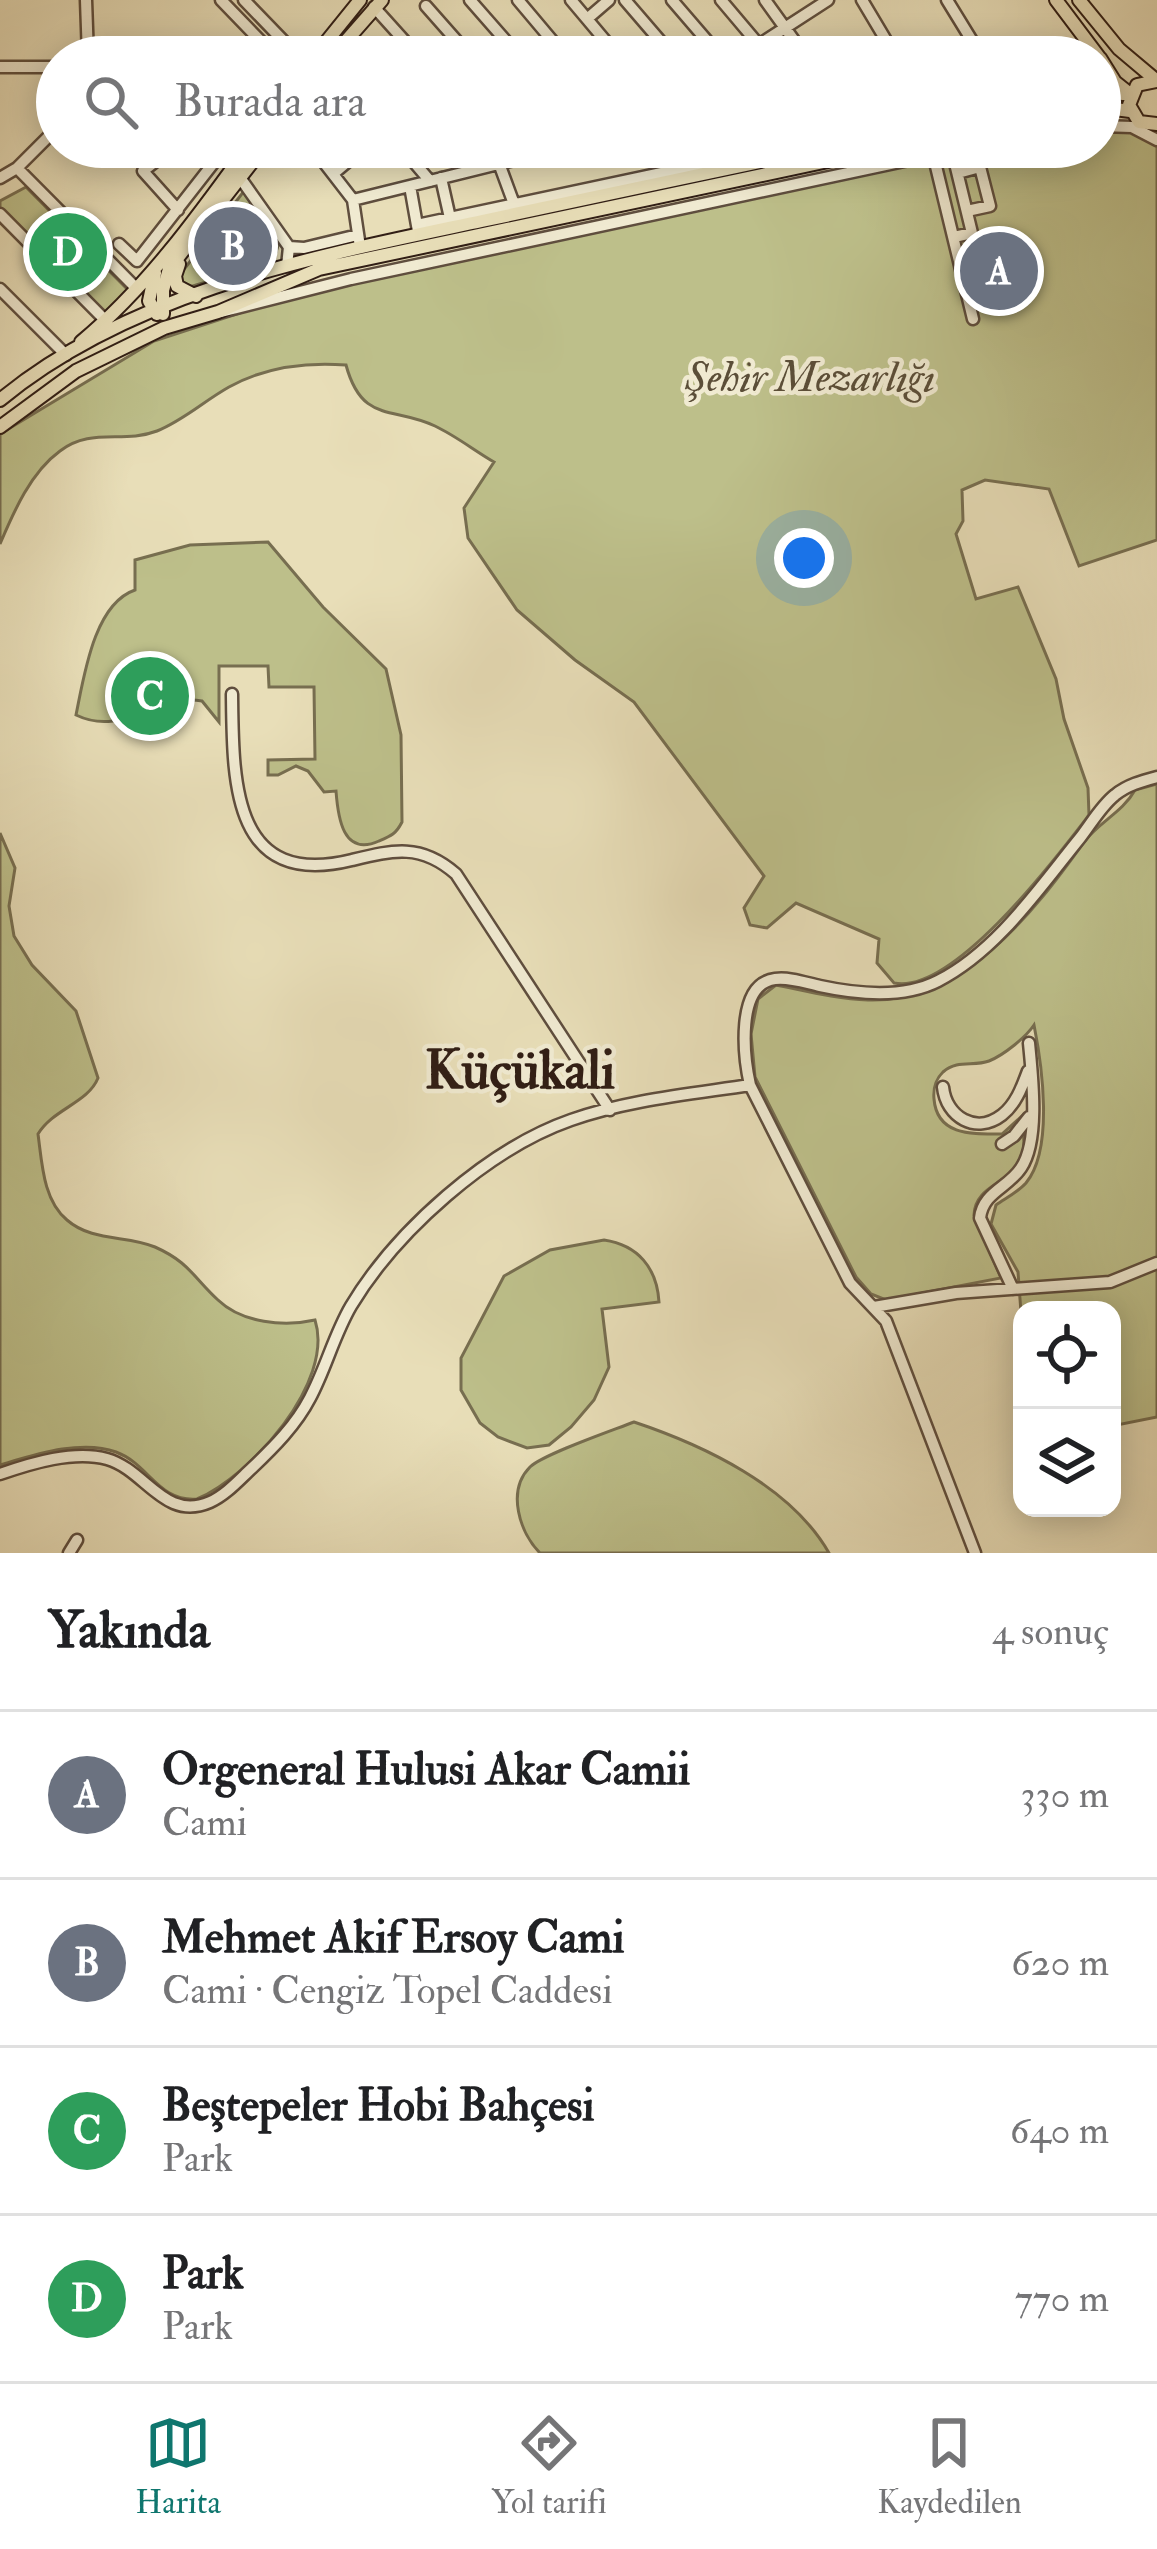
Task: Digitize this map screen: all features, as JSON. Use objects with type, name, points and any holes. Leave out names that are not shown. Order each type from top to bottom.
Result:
[{"type":"main road","points":[[331,36],[360,0]]},
{"type":"main road","points":[[1056,0],[1080,36]]},
{"type":"main road","points":[[1079,0],[1108,36]]},
{"type":"main road","points":[[350,36],[378,4]]},
{"type":"main road","points":[[1121,51],[1157,81]]},
{"type":"main road","points":[[1130,103],[1143,82],[1157,81]]},
{"type":"main road","points":[[1121,91],[1150,124]]},
{"type":"main road","points":[[1121,96],[1130,103]]},
{"type":"main road","points":[[1121,104],[1130,103]]},
{"type":"main road","points":[[163,315],[148,290],[224,168]]},
{"type":"main road","points":[[0,427],[76,371],[155,332],[163,315],[165,279],[249,168]]},
{"type":"main road","points":[[2,394],[66,355],[197,296],[359,241],[709,168]]},
{"type":"main road","points":[[163,315],[218,312],[333,265],[794,168]]},
{"type":"main road","points":[[182,253],[175,281],[181,291],[197,296]]},
{"type":"main road","points":[[66,355],[106,321],[164,259]]},
{"type":"street","points":[[86,0],[87,36]]},
{"type":"street","points":[[220,0],[255,36]]},
{"type":"street","points":[[244,0],[279,36]]},
{"type":"street","points":[[470,0],[502,36]]},
{"type":"street","points":[[518,0],[548,36]]},
{"type":"street","points":[[572,0],[601,36]]},
{"type":"street","points":[[587,19],[609,0]]},
{"type":"street","points":[[625,0],[656,36]]},
{"type":"street","points":[[672,0],[703,36]]},
{"type":"street","points":[[722,0],[752,36]]},
{"type":"street","points":[[765,0],[793,36]]},
{"type":"street","points":[[862,0],[883,36]]},
{"type":"street","points":[[947,0],[969,36]]},
{"type":"street","points":[[772,36],[819,2]]},
{"type":"street","points":[[378,4],[403,36]]},
{"type":"street","points":[[426,6],[452,36]]},
{"type":"street","points":[[0,67],[36,67]]},
{"type":"street","points":[[1121,109],[1130,103]]},
{"type":"street","points":[[1150,124],[1157,138]]},
{"type":"street","points":[[1121,126],[1157,138]]},
{"type":"street","points":[[0,174],[17,168],[36,149]]},
{"type":"street","points":[[17,168],[136,288]]},
{"type":"street","points":[[147,168],[143,171],[178,210]]},
{"type":"street","points":[[118,244],[137,261],[219,168]]},
{"type":"street","points":[[289,247],[359,241],[352,200],[328,168]]},
{"type":"street","points":[[332,174],[339,168]]},
{"type":"street","points":[[423,168],[435,180],[450,218]]},
{"type":"street","points":[[352,200],[484,168]]},
{"type":"street","points":[[501,168],[514,204]]},
{"type":"street","points":[[410,186],[418,230],[514,204],[709,168]]},
{"type":"street","points":[[218,312],[868,168]]},
{"type":"street","points":[[937,168],[973,319]]},
{"type":"street","points":[[954,237],[972,233],[957,168]]},
{"type":"street","points":[[958,172],[976,168]]},
{"type":"street","points":[[967,212],[990,206],[980,168]]},
{"type":"street","points":[[241,179],[289,247],[286,266]]},
{"type":"street","points":[[0,214],[106,321]]},
{"type":"street","points":[[0,289],[66,355]]},
{"type":"street","points":[[232,694],[238,789],[260,845],[283,862],[302,867],[408,849],[442,862],[475,902],[610,1111]]},
{"type":"street","points":[[975,1553],[893,1337],[874,1307],[850,1283],[750,1084],[745,1061],[746,1017],[752,997],[764,982],[789,979],[878,993],[938,981],[1024,906],[1112,797],[1157,777]]},
{"type":"street","points":[[1013,1288],[980,1219],[987,1198],[1019,1172],[1024,1162],[1031,1113],[1028,1043]]},
{"type":"street","points":[[943,1087],[947,1105],[956,1115],[985,1124],[1007,1111],[1030,1063]]},
{"type":"street","points":[[0,1474],[52,1460],[103,1458],[124,1465],[177,1506],[197,1506],[222,1495],[292,1426],[368,1280],[476,1172],[525,1140],[572,1120],[750,1084]]},
{"type":"street","points":[[1002,1144],[1031,1113]]},
{"type":"street","points":[[874,1307],[956,1293],[1110,1282],[1157,1262]]},
{"type":"street","points":[[69,1553],[77,1540]]},
{"type":"green space","name":"Şehir Mezarlığı","points":[[1121,128],[1148,138],[1157,146],[1157,540],[1079,566],[1049,489],[985,480],[962,490],[963,521],[956,534],[976,599],[1018,587],[1056,679],[1088,788],[1089,815],[1001,920],[945,968],[918,981],[894,983],[877,963],[879,939],[796,903],[767,928],[750,925],[744,908],[764,876],[634,702],[517,610],[468,538],[464,508],[494,462],[435,426],[370,405],[353,384],[346,365],[271,370],[229,387],[157,431],[72,444],[32,481],[0,544],[0,434],[154,341],[310,290],[876,168],[1121,168]]},
{"type":"green space","points":[[26,187],[135,297],[112,320],[0,208],[0,201]]},
{"type":"green space","points":[[244,191],[279,243],[274,258],[218,270],[220,278],[186,288],[182,272]]},
{"type":"green space","points":[[268,542],[323,607],[386,669],[401,735],[402,822],[379,841],[367,845],[350,839],[341,823],[336,791],[324,792],[308,771],[296,766],[268,775],[268,760],[315,759],[314,687],[269,687],[268,666],[219,666],[219,722],[202,701],[185,700],[125,719],[93,721],[76,715],[100,625],[121,598],[135,590],[135,560],[190,545]]},
{"type":"green space","points":[[1157,784],[1157,1417],[1121,1424],[1121,1301],[1020,1301],[1018,1272],[991,1224],[996,1205],[1026,1183],[1040,1150],[1044,1106],[1034,1025],[995,1058],[949,1068],[934,1088],[942,1120],[959,1131],[1002,1134],[1022,1116],[1022,1156],[1011,1173],[981,1197],[974,1215],[1001,1278],[886,1300],[871,1294],[856,1277],[755,1077],[751,1034],[758,999],[776,985],[868,1000],[903,997],[935,987],[965,970],[1019,924],[1090,835],[1135,790]]},
{"type":"green space","points":[[0,833],[15,868],[9,906],[14,936],[32,965],[76,1011],[98,1078],[87,1094],[38,1134],[45,1180],[59,1212],[87,1232],[144,1243],[166,1253],[239,1314],[277,1323],[315,1320],[318,1345],[313,1371],[284,1424],[241,1470],[197,1499],[173,1495],[127,1458],[102,1448],[58,1450],[0,1465]]},
{"type":"green space","points":[[604,1240],[627,1247],[644,1260],[659,1302],[602,1309],[609,1367],[594,1400],[571,1427],[549,1445],[527,1448],[498,1437],[480,1423],[461,1390],[461,1358],[504,1276],[550,1250]]},
{"type":"green space","points":[[634,1422],[716,1456],[769,1488],[813,1529],[829,1553],[540,1553],[518,1512],[519,1488],[530,1467]]},
{"type":"place","name":"Mehmet Akif Ersoy Cami","points":[[233,246]]},
{"type":"place","name":"Park","points":[[68,252]]},
{"type":"place","name":"Orgeneral Hulusi Akar Camii","points":[[999,271]]},
{"type":"place","name":"Beştepeler Hobi Bahçesi","points":[[150,696]]},
{"type":"district","name":"Küçükali","points":[[520,1069]]}]
